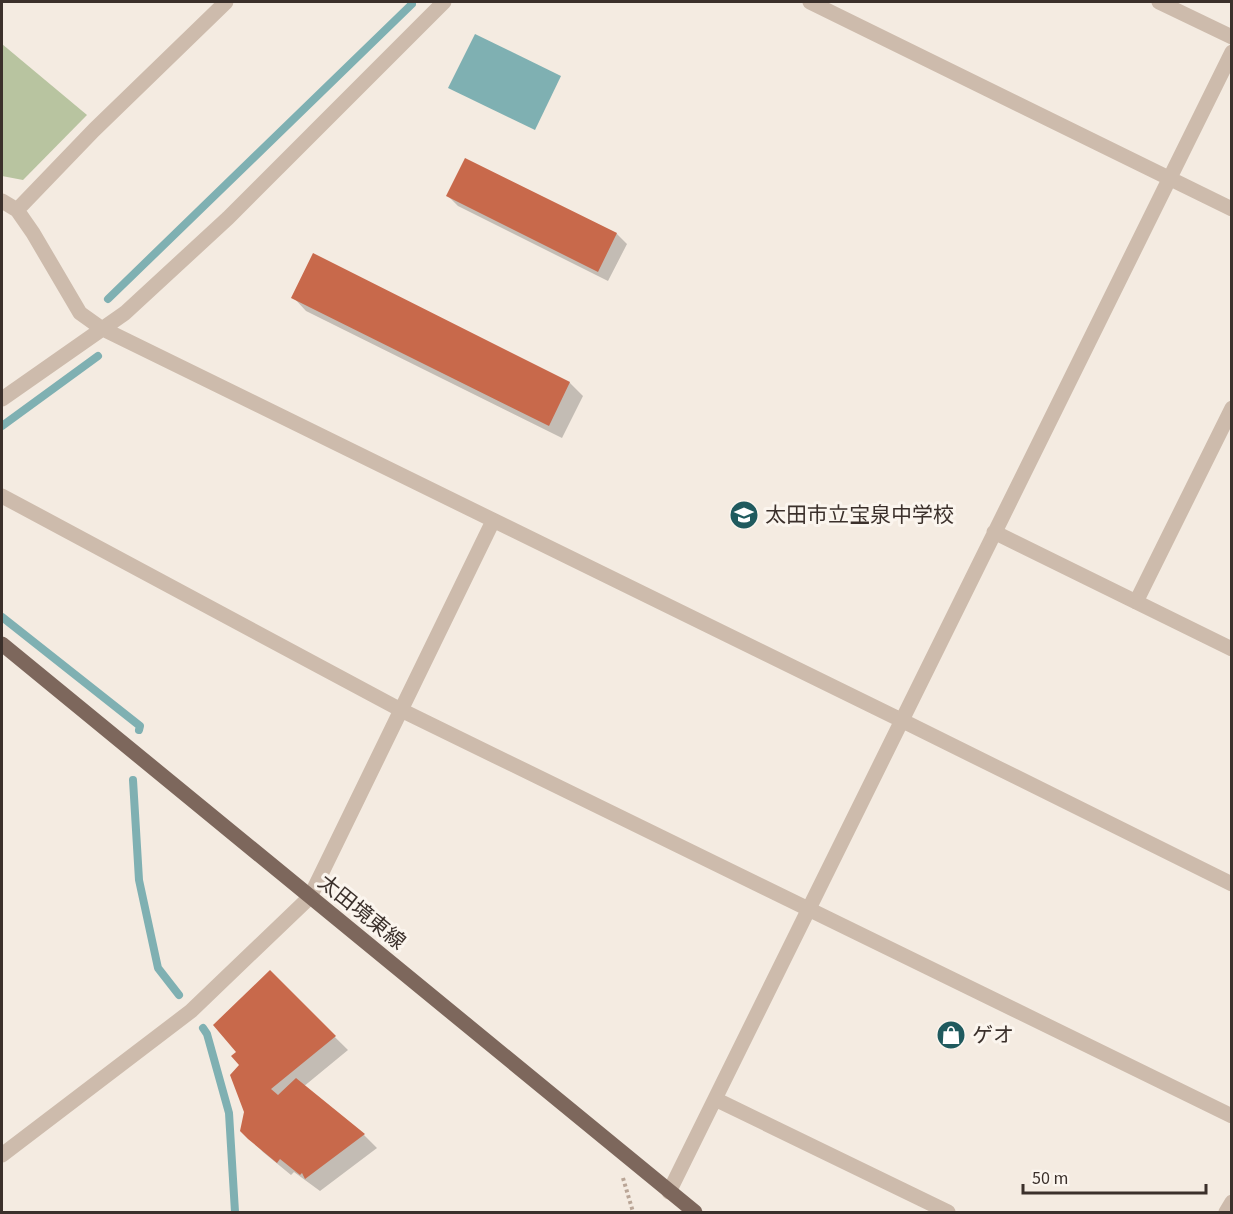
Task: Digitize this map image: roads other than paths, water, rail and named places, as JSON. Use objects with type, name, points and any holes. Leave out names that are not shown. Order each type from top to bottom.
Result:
[{"type":"main road","name":"太田境東線","points":[[2,644],[695,1212]]},
{"type":"street","points":[[17,210],[94,130],[226,2]]},
{"type":"street","points":[[2,399],[125,313],[228,218],[444,2]]},
{"type":"street","points":[[810,2],[1232,209]]},
{"type":"street","points":[[1159,2],[1232,37]]},
{"type":"street","points":[[669,1191],[1232,52]]},
{"type":"street","points":[[2,201],[17,210],[80,313],[101,328],[1232,884]]},
{"type":"street","points":[[1136,602],[1232,408]]},
{"type":"street","points":[[2,496],[401,711],[1232,1116]]},
{"type":"street","points":[[2,1155],[191,1011],[310,897],[493,521]]},
{"type":"street","points":[[994,532],[1232,649]]},
{"type":"street","points":[[716,1099],[948,1212]]},
{"type":"street","points":[[1226,1212],[1232,1202]]},
{"type":"water","points":[[475,34],[561,76],[535,130],[448,88]]},
{"type":"waterway","points":[[108,299],[412,4],[411,2]]},
{"type":"waterway","points":[[2,426],[98,356]]},
{"type":"waterway","points":[[2,617],[140,726],[139,730]]},
{"type":"waterway","points":[[133,780],[139,880],[158,968],[179,995]]},
{"type":"waterway","points":[[203,1028],[207,1034],[229,1113],[235,1212]]},
{"type":"place","name":"太田市立宝泉中学校","points":[[744,515]]},
{"type":"place","name":"ゲオ","points":[[951,1035]]}]
